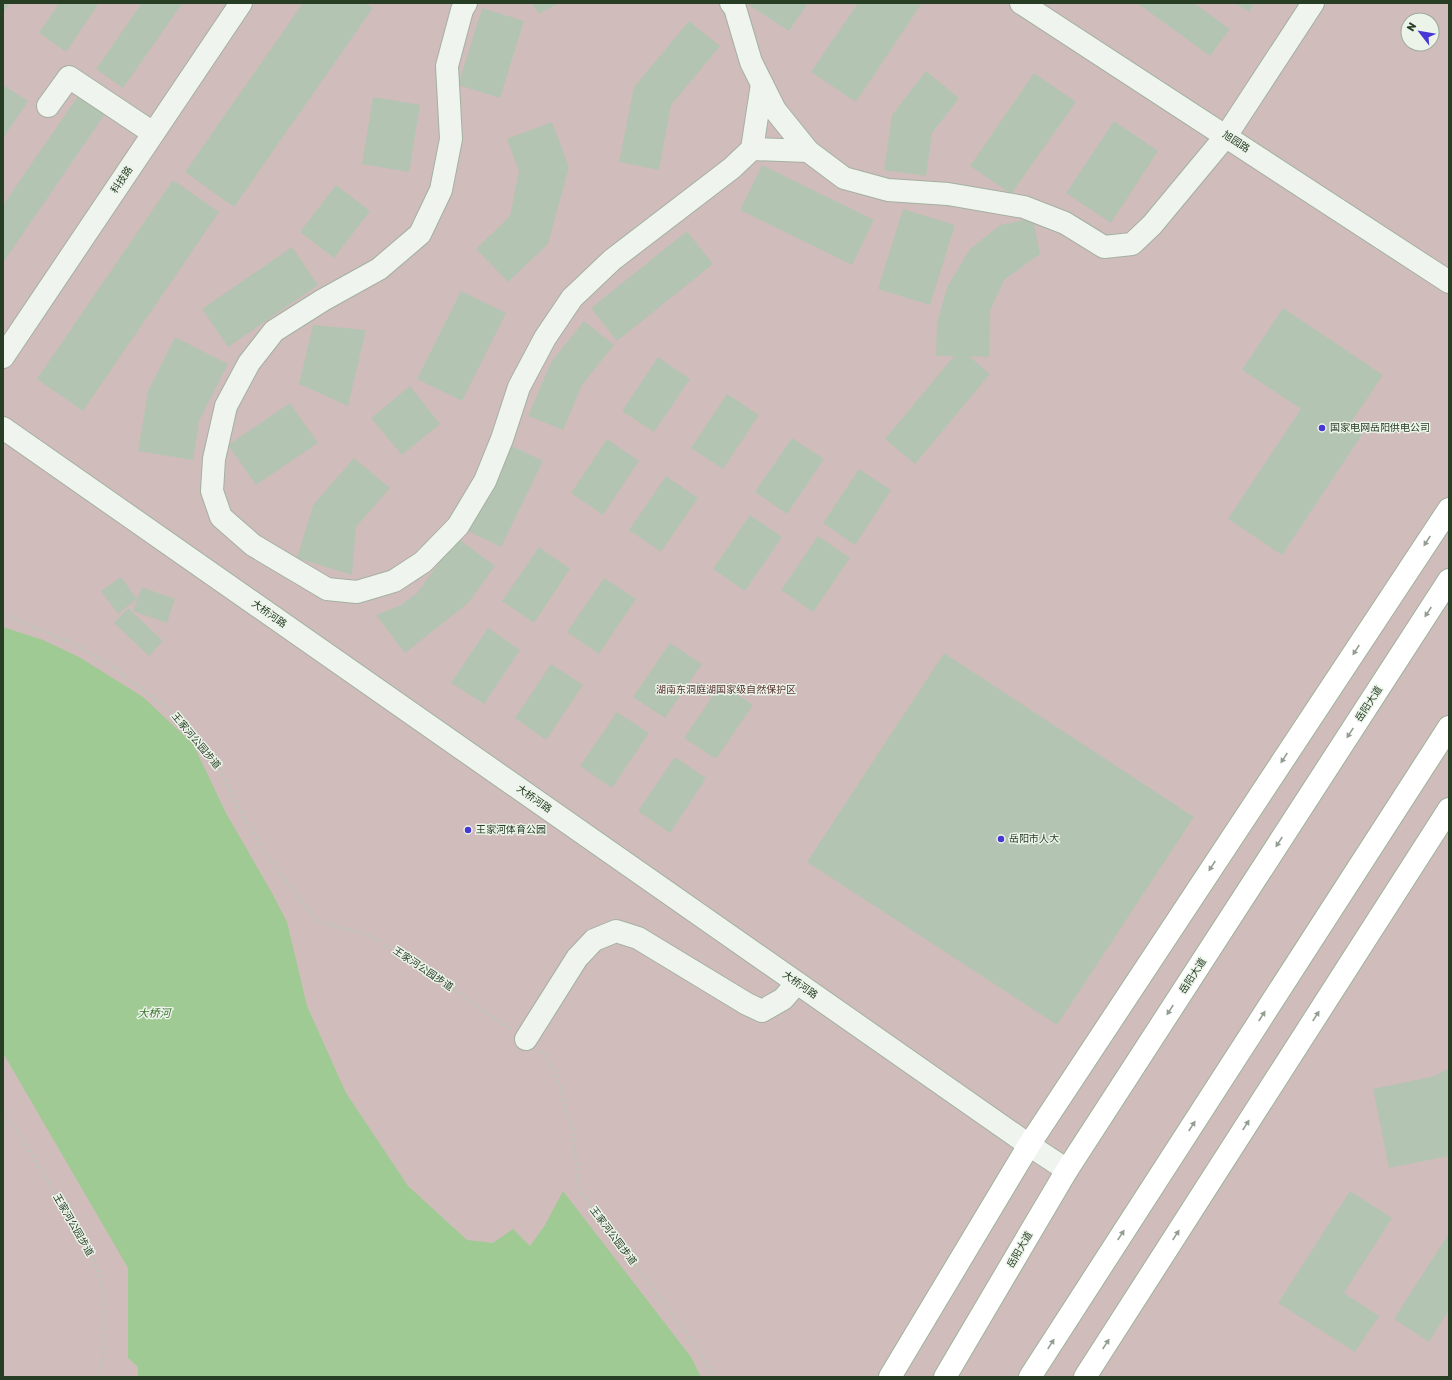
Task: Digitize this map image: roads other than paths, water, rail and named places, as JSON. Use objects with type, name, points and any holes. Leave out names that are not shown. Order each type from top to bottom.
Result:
[{"type":"main road","points":[[890,1377],[1028,1145],[1449,508]]},
{"type":"main road","name":"岳阳大道","points":[[945,1377],[1067,1170],[1449,580]]},
{"type":"main road","points":[[1030,1377],[1449,727]]},
{"type":"main road","points":[[1085,1377],[1449,809]]},
{"type":"street","name":"科技路","points":[[3,357],[241,3]]},
{"type":"street","points":[[466,3],[462,10],[447,66],[451,139],[441,190],[420,234],[379,269],[324,300],[274,331],[249,363],[226,406],[214,459],[212,491],[221,517],[252,544],[327,589],[357,592],[394,581],[422,562],[458,526],[485,481],[502,439],[519,388],[545,338],[572,298],[612,260],[732,168],[752,148],[762,84]]},
{"type":"street","points":[[731,3],[735,8],[751,62],[775,110],[808,150],[844,178],[888,190],[948,194],[1024,207],[1065,223],[1104,247],[1132,244],[1152,224],[1226,136],[1313,3]]},
{"type":"street","name":"旭园路","points":[[1022,3],[1449,282]]},
{"type":"street","points":[[48,106],[69,77],[153,133]]},
{"type":"street","points":[[752,148],[808,150]]},
{"type":"street","name":"大桥河路","points":[[3,428],[1028,1145],[1067,1170]]},
{"type":"street","points":[[526,1039],[577,958],[594,940],[616,931],[638,938],[747,1004],[762,1011],[783,999],[797,983]]},
{"type":"water","name":"大桥河","points":[[3,627],[43,640],[79,657],[143,697],[193,744],[226,813],[287,922],[307,1006],[346,1093],[408,1186],[467,1240],[493,1243],[513,1229],[530,1246],[545,1225],[563,1191],[691,1357],[701,1377],[138,1377],[138,1367],[128,1358],[128,1268],[3,1053]]},
{"type":"place","name":"国家电网岳阳供电公司","points":[[1322,428]]},
{"type":"place","name":"王家河体育公园","points":[[468,830]]},
{"type":"place","name":"岳阳市人大","points":[[1001,839]]},
{"type":"park label","name":"湖南东洞庭湖国家级自然保护区","points":[[726,690]]}]
